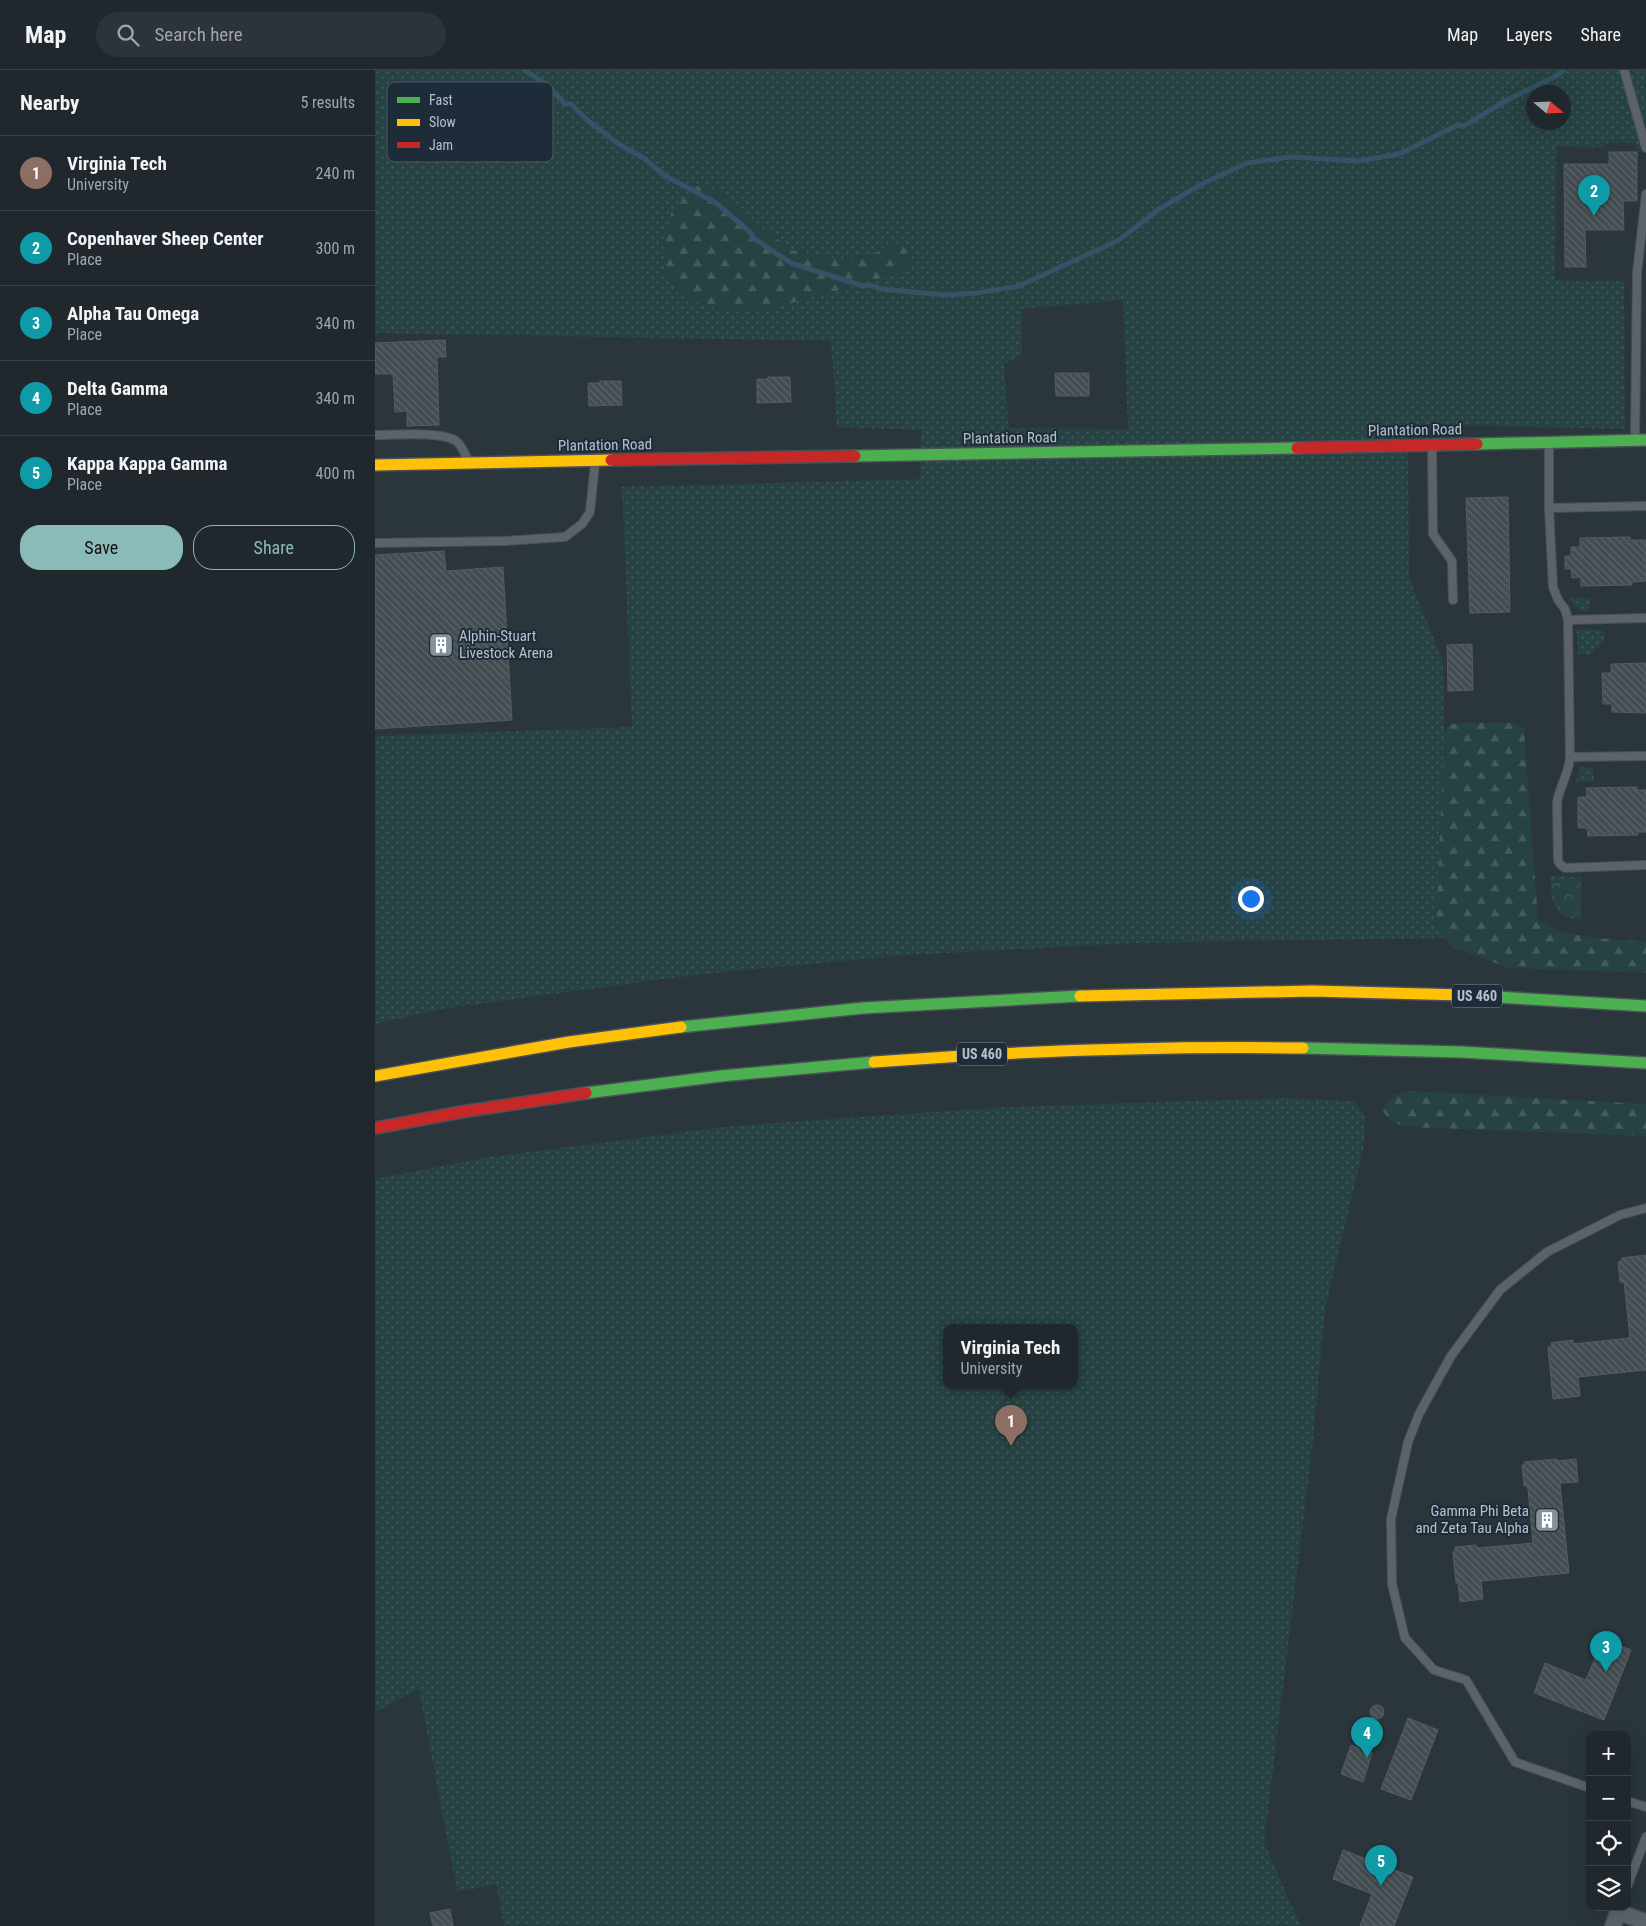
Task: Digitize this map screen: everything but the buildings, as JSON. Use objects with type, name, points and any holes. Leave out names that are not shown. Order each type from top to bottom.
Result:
[{"type":"main road","name":"Plantation Road","points":[[375,465],[1641,440]]},
{"type":"main road","name":"US 460","points":[[375,1076],[558,1044],[647,1031],[797,1014],[939,1002],[1206,992],[1401,992],[1552,999],[1646,1006]]},
{"type":"main road","points":[[1552,999],[1646,994]]},
{"type":"main road","name":"US 460","points":[[375,1128],[519,1103],[684,1080],[823,1066],[986,1054],[1152,1048],[1327,1048],[1593,1058],[1646,1063]]},
{"type":"street","points":[[1613,1926],[1618,1911]]},
{"type":"street","points":[[1623,1911],[1646,1922]]},
{"type":"lane","points":[[1624,70],[1646,148]]},
{"type":"lane","points":[[1641,440],[1637,273],[1646,194]]},
{"type":"lane","points":[[375,435],[423,434],[445,437],[456,441],[463,449],[469,463]]},
{"type":"lane","points":[[1549,442],[1549,508],[1553,586],[1558,600],[1565,608],[1568,620],[1570,766],[1558,795],[1559,864],[1565,868],[1646,865]]},
{"type":"lane","points":[[1432,444],[1433,534],[1451,561],[1453,600]]},
{"type":"lane","points":[[375,543],[505,541],[565,537],[582,524],[590,512],[595,460]]},
{"type":"lane","points":[[1549,508],[1646,506]]},
{"type":"lane","points":[[1568,620],[1646,618]]},
{"type":"lane","points":[[1570,757],[1646,756]]},
{"type":"lane","points":[[1586,1787],[1515,1762],[1466,1680],[1434,1670],[1405,1638],[1392,1584],[1391,1519],[1408,1442],[1419,1414],[1451,1356],[1500,1290],[1547,1252],[1620,1215],[1646,1208]]},
{"type":"lane","points":[[1631,1802],[1646,1807]]},
{"type":"lane","points":[[1631,1876],[1646,1837]]},
{"type":"green space","points":[[375,70],[1646,70],[1646,151],[1637,152],[1636,143],[1609,142],[1601,148],[1557,146],[1555,280],[1624,281],[1625,429],[1408,424],[1409,578],[1443,661],[1444,733],[1436,926],[1444,938],[1136,943],[908,955],[703,974],[447,1008],[375,1024],[375,736],[632,727],[622,487],[920,479],[921,430],[837,427],[831,341],[375,333]],"holes":[[[717,191],[790,250],[837,259],[860,257],[897,246],[770,309],[716,308],[681,296],[668,279]],[[1123,300],[1128,429],[1009,428],[1004,364],[1022,355],[1022,309]]]},
{"type":"green space","points":[[697,186],[717,191],[791,250],[837,259],[860,257],[897,246],[910,250],[911,259],[903,272],[770,309],[716,308],[681,296],[668,279],[663,249],[672,209]]},
{"type":"green space","points":[[1569,598],[1590,598],[1590,608],[1586,612],[1576,608]]},
{"type":"green space","points":[[1580,629],[1604,631],[1604,641],[1590,655],[1578,654],[1577,631]]},
{"type":"green space","points":[[1513,723],[1524,728],[1538,920],[1550,927],[1577,935],[1646,942],[1646,973],[1509,968],[1454,948],[1444,938],[1436,926],[1444,733],[1450,724]]},
{"type":"green space","points":[[1583,767],[1593,768],[1594,781],[1575,782],[1579,770]]},
{"type":"green space","points":[[1550,876],[1582,877],[1581,919],[1564,916],[1559,912],[1551,893]]},
{"type":"green space","points":[[1580,878],[1578,917],[1564,914],[1557,905],[1553,893],[1552,879]]},
{"type":"green space","points":[[1412,1091],[1646,1104],[1646,1136],[1408,1127],[1391,1122],[1382,1110],[1393,1095]]},
{"type":"green space","points":[[1284,1098],[1353,1101],[1366,1117],[1363,1150],[1325,1309],[1313,1441],[1264,1843],[1301,1926],[504,1926],[496,1884],[457,1892],[419,1689],[375,1712],[375,1179],[483,1158],[731,1126],[1007,1107]]},
{"type":"waterway","points":[[524,70],[543,82]]},
{"type":"waterway","points":[[553,91],[565,104],[571,104],[586,119],[617,143],[645,159],[664,175],[716,203],[751,233],[753,238],[791,263],[863,286],[870,285],[881,289],[944,295],[977,293],[1019,286],[1119,240],[1159,209],[1204,183],[1247,163],[1291,157],[1359,161],[1399,154],[1458,125],[1464,126],[1507,100],[1556,76],[1564,70]]},
{"type":"traffic: fast","points":[[1477,444],[1646,440]]},
{"type":"traffic: fast","points":[[855,456],[1297,448]]},
{"type":"traffic: fast","points":[[1463,995],[1646,1006]]},
{"type":"traffic: fast","points":[[681,1027],[863,1008],[1080,996]]},
{"type":"traffic: fast","points":[[1303,1048],[1462,1052],[1646,1063]]},
{"type":"traffic: fast","points":[[586,1093],[721,1076],[874,1062]]},
{"type":"traffic: slow","points":[[375,465],[611,460]]},
{"type":"traffic: slow","points":[[1080,996],[1312,991],[1463,995]]},
{"type":"traffic: slow","points":[[375,1076],[569,1042],[681,1027]]},
{"type":"traffic: slow","points":[[874,1062],[1089,1050],[1303,1048]]},
{"type":"traffic: jam","points":[[1297,448],[1477,444]]},
{"type":"traffic: jam","points":[[611,460],[855,456]]},
{"type":"traffic: jam","points":[[375,1128],[461,1112],[586,1093]]},
{"type":"place","name":"Copenhaver Sheep Center","points":[[1594,216]]},
{"type":"place","name":"Alphin-Stuart Livestock Arena","points":[[441,645]]},
{"type":"place","name":"Virginia Tech","points":[[1011,1446]]},
{"type":"place","name":"Gamma Phi Beta and Zeta Tau Alpha","points":[[1547,1520]]},
{"type":"place","name":"Alpha Tau Omega","points":[[1606,1672]]},
{"type":"place","name":"Delta Gamma","points":[[1367,1758]]},
{"type":"place","name":"Kappa Kappa Gamma","points":[[1381,1886]]}]
